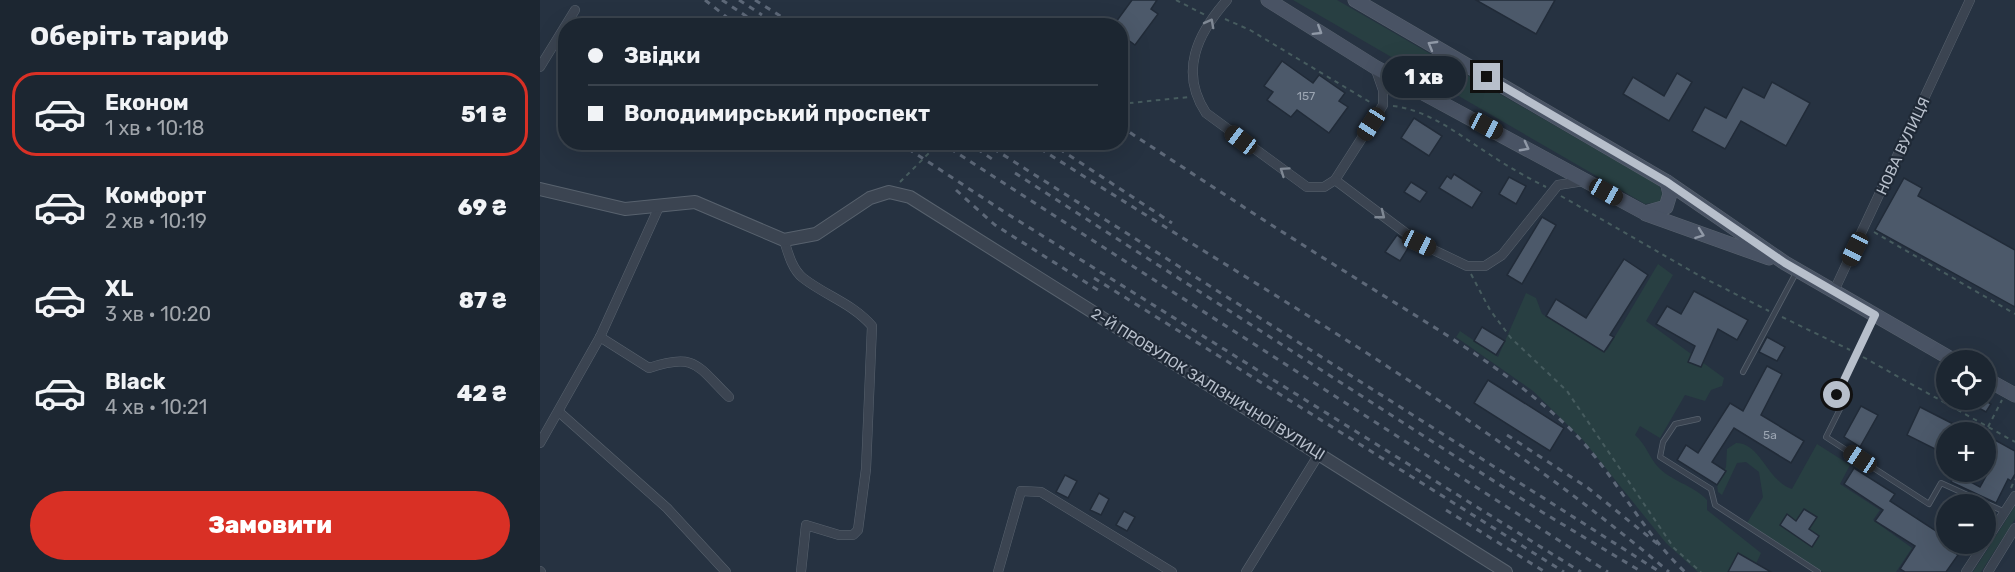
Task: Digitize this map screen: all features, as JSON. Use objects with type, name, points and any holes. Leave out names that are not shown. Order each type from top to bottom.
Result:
[{"type":"main road","points":[[1269,0],[1375,67],[1645,213],[1791,267]]},
{"type":"main road","points":[[1355,0],[1667,182],[1791,267],[1936,350]]},
{"type":"main road","points":[[1645,213],[1666,207],[1670,194],[1667,182]]},
{"type":"main road","points":[[1996,385],[2011,393]]},
{"type":"street","points":[[1227,0],[1212,17],[1192,63],[1191,75],[1196,96],[1206,113],[1307,187],[1324,187],[1335,180],[1383,105],[1383,90],[1375,67]]},
{"type":"street","name":"НОВА ВУЛИЦЯ","points":[[1834,291],[1866,227],[1970,0]]},
{"type":"street","points":[[570,18],[575,10]]},
{"type":"street","points":[[540,67],[558,38]]},
{"type":"street","points":[[1335,180],[1419,243],[1467,267],[1485,266],[1502,255],[1558,185],[1587,181]]},
{"type":"street","points":[[540,189],[625,209],[695,202],[784,240],[816,234],[870,198],[889,192]]},
{"type":"street","name":"2-Й ПРОВУЛОК ЗАЛІЗНИЧНОЇ ВУЛИЦІ","points":[[889,192],[910,197],[1506,572]]},
{"type":"street","points":[[540,444],[600,337],[659,207]]},
{"type":"street","points":[[784,240],[791,262],[802,277],[860,311],[872,326],[866,469],[858,530],[853,535],[839,535],[806,525],[801,572]]},
{"type":"street","points":[[600,337],[649,368],[674,359],[692,361],[729,398]]},
{"type":"street","points":[[559,412],[667,508],[726,572]]},
{"type":"street","points":[[1246,572],[1319,454]]},
{"type":"street","points":[[998,572],[1021,491],[1041,492],[1172,572]]},
{"type":"street","points":[[1996,526],[2015,496]]},
{"type":"street","points":[[1988,572],[2015,528]]},
{"type":"street","points":[[1966,572],[1977,554]]},
{"type":"lane","points":[[1743,372],[1774,314],[1791,267]]},
{"type":"lane","points":[[1875,315],[1855,352],[1837,395],[1844,402],[1826,437],[1929,504],[1941,483],[2005,512]]},
{"type":"lane","points":[[1698,419],[1675,424],[1663,442],[1660,457],[1711,489],[1716,506],[1818,572]]},
{"type":"path","points":[[1176,0],[1198,13],[1226,19],[1250,30],[1370,104],[1411,108],[1437,121],[1511,168],[1700,276],[1855,352],[1979,422]]},
{"type":"path","points":[[1128,103],[1196,96]]},
{"type":"path","points":[[889,192],[936,150]]},
{"type":"path","points":[[1866,227],[2015,314]]},
{"type":"path","points":[[1467,267],[1490,310],[1511,338],[1567,391],[1674,548],[1701,572]]},
{"type":"path","points":[[1991,422],[2011,393]]},
{"type":"path","points":[[1996,431],[2015,442]]},
{"type":"green space","points":[[1293,0],[1337,0],[1658,185],[1662,191],[1659,202],[1645,204]]},
{"type":"green space","points":[[1658,264],[1673,275],[1646,321],[1724,378],[1722,386],[1711,390],[1705,401],[1685,395],[1660,438],[1640,426],[1635,435],[1663,472],[1701,495],[1707,500],[1707,510],[1761,553],[1754,568],[1759,572],[1698,572],[1666,543],[1583,440],[1533,391],[1456,337],[1460,331],[1498,357],[1526,293],[1536,298],[1542,314],[1600,349],[1607,350]]},
{"type":"green space","points":[[1736,443],[1752,449],[1783,485],[1792,489],[1817,444],[1850,465],[1840,484],[1880,510],[1873,520],[1912,548],[1896,572],[1823,572],[1747,523],[1763,497],[1759,472],[1746,462],[1737,463],[1722,495],[1718,492],[1717,485],[1726,467],[1727,449]]},
{"type":"green space","points":[[2015,506],[2015,519],[1996,549],[1996,536]]},
{"type":"green space","points":[[1984,554],[1993,554],[1981,572],[1973,572]]},
{"type":"building","points":[[1132,0],[1157,0],[1151,9],[1158,14],[1135,45],[1128,40],[1128,18],[1119,18]]},
{"type":"building","points":[[1476,0],[1555,0],[1536,34]]},
{"type":"building","points":[[1282,61],[1313,83],[1319,75],[1345,93],[1339,101],[1348,107],[1329,133],[1297,110],[1291,117],[1267,100],[1273,92],[1264,86]]},
{"type":"building","points":[[1677,73],[1692,82],[1669,121],[1623,94],[1633,77],[1664,96]]},
{"type":"building","points":[[1772,82],[1810,103],[1786,146],[1741,121],[1725,149],[1692,131],[1705,107],[1726,118],[1743,87],[1764,98]]},
{"type":"building","points":[[1414,118],[1442,136],[1429,156],[1401,138]]},
{"type":"building","points":[[1454,174],[1482,192],[1472,208],[1439,188],[1447,176],[1451,179]]},
{"type":"building","points":[[1509,177],[1526,186],[1516,204],[1499,194]]},
{"type":"building","points":[[1904,178],[1922,188],[1918,196],[2015,250],[2015,307],[1875,230]]},
{"type":"building","points":[[1411,182],[1427,192],[1420,202],[1404,192]]},
{"type":"building","points":[[1542,217],[1556,225],[1522,284],[1507,275]]},
{"type":"building","points":[[1397,235],[1410,245],[1400,261],[1385,252]]},
{"type":"building","points":[[1624,259],[1648,275],[1610,335],[1614,337],[1604,352],[1546,316],[1556,299],[1586,318]]},
{"type":"building","points":[[1694,291],[1748,320],[1737,340],[1718,329],[1701,367],[1688,362],[1695,346],[1656,324],[1667,306],[1681,314]]},
{"type":"building","points":[[1482,327],[1505,341],[1496,355],[1474,341]]},
{"type":"building","points":[[1767,337],[1785,347],[1777,361],[1759,352]]},
{"type":"building","points":[[1767,366],[1782,374],[1761,415],[1804,441],[1791,463],[1734,428],[1712,462],[1726,471],[1717,485],[1677,460],[1686,445],[1698,453],[1730,403],[1743,411]]},
{"type":"building","points":[[1488,380],[1564,428],[1550,451],[1474,403]]},
{"type":"building","points":[[1861,406],[1878,415],[1860,447],[1844,437]]},
{"type":"building","points":[[1920,407],[1949,422],[1936,422],[1936,450],[1907,435]]},
{"type":"building","points":[[1996,441],[2015,451],[2015,474],[2011,481],[2008,479],[1996,503],[1996,494],[1977,494],[1951,482],[1971,482],[1980,487],[1983,482],[1996,482]]},
{"type":"building","points":[[1854,468],[1895,494],[1890,501],[1936,531],[1936,554],[1958,555],[1946,572],[1905,572],[1900,569],[1915,546],[1875,521],[1883,510],[1844,484]]},
{"type":"building","points":[[1065,475],[1077,481],[1068,498],[1056,492]]},
{"type":"building","points":[[1099,493],[1109,499],[1101,515],[1090,510]]},
{"type":"building","points":[[1804,509],[1817,517],[1809,529],[1819,536],[1812,547],[1780,525],[1787,514],[1796,521]]},
{"type":"building","points":[[1124,511],[1135,517],[1127,531],[1116,525]]},
{"type":"building","points":[[1738,553],[1771,572],[1728,572]]},
{"type":"railway","points":[[705,0],[728,18]]},
{"type":"railway","points":[[722,0],[749,18]]},
{"type":"railway","points":[[739,0],[762,15]]},
{"type":"railway","points":[[755,0],[783,18]]},
{"type":"railway","points":[[1128,131],[1291,238],[1460,344],[1540,402],[1582,441],[1653,536],[1685,572]]},
{"type":"railway","points":[[910,150],[1006,213],[1581,572]]},
{"type":"railway","points":[[952,150],[1608,572]]},
{"type":"railway","points":[[979,150],[992,159]]},
{"type":"railway","points":[[996,150],[1660,572]]},
{"type":"railway","points":[[1042,150],[1438,400],[1517,454],[1669,572]]},
{"type":"railway","points":[[1061,150],[1172,223]]},
{"type":"railway","points":[[1015,173],[1542,512],[1642,572]]},
{"type":"railway","points":[[956,190],[995,225],[1101,292]]},
{"type":"railway","points":[[1094,278],[1564,572]]},
{"type":"railway","points":[[1507,435],[1588,488],[1659,545]]},
{"type":"railway","points":[[1446,510],[1545,572]]},
{"type":"route","points":[[1487,77],[1667,182],[1785,263],[1875,315],[1837,395]]}]
